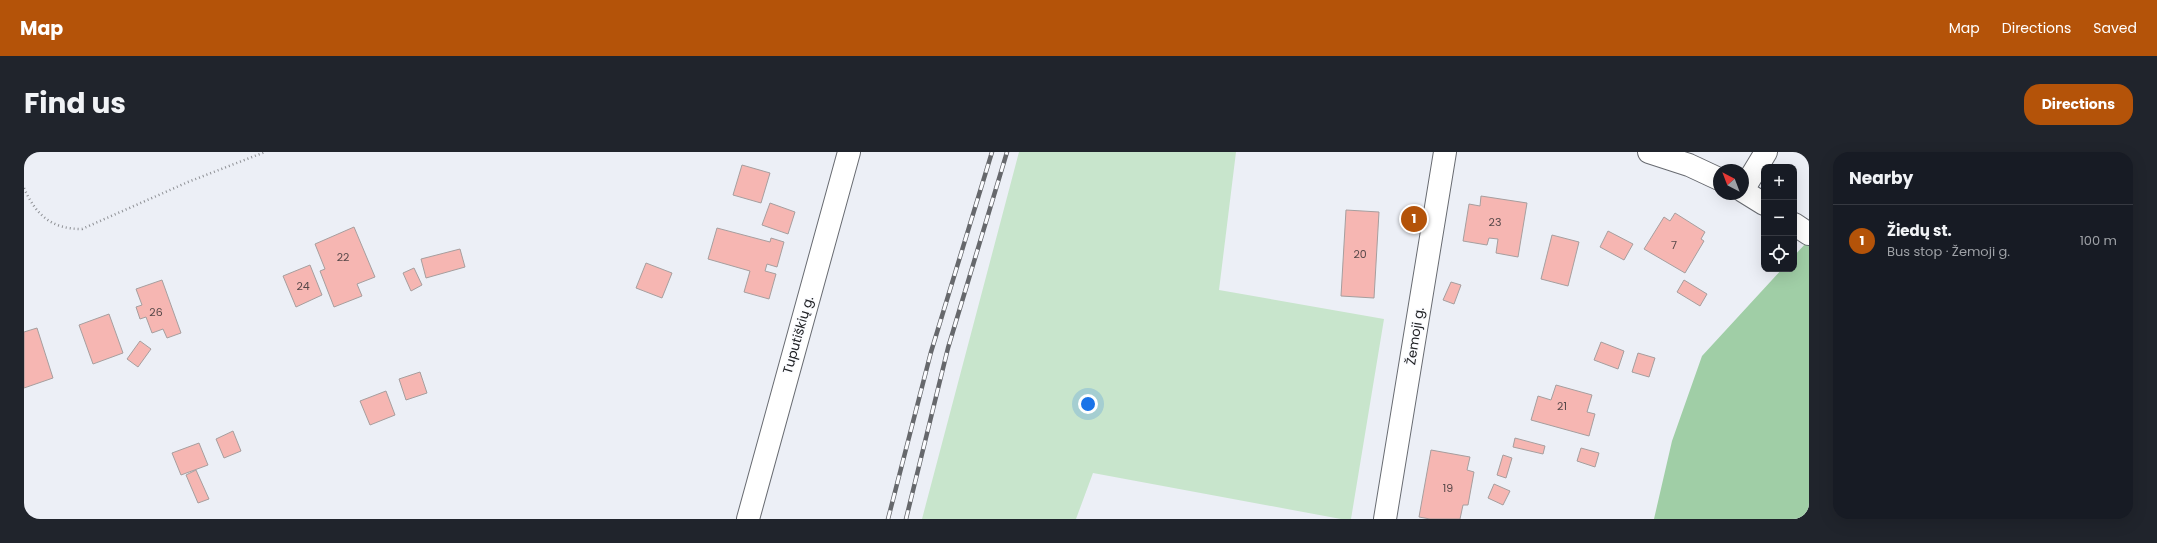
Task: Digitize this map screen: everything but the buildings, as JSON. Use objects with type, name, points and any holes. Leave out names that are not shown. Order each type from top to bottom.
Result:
[{"type":"street","name":"Tuputiškių g.","points":[[748,519],[849,152]]},
{"type":"street","name":"Žemoji g.","points":[[1385,519],[1445,152]]},
{"type":"street","points":[[1648,152],[1689,165],[1713,176]]},
{"type":"street","points":[[1749,180],[1766,152]]},
{"type":"street","points":[[1749,194],[1761,202]]},
{"type":"street","points":[[1797,226],[1809,234]]},
{"type":"path","points":[[24,188],[37,212],[50,223],[64,227],[82,229],[188,182],[265,152]]},
{"type":"green space","points":[[1019,152],[1236,152],[1219,290],[1384,319],[1351,519],[1341,519],[1093,473],[1076,519],[922,519]]},
{"type":"green space","points":[[1806,243],[1809,245],[1809,519],[1654,519],[1672,441],[1702,356],[1779,272],[1797,272],[1797,253]]},
{"type":"railway","points":[[888,519],[931,352],[992,152]]},
{"type":"railway","points":[[906,519],[948,348],[1007,152]]},
{"type":"place","name":"Žiedų st.","points":[[1414,219]]}]
